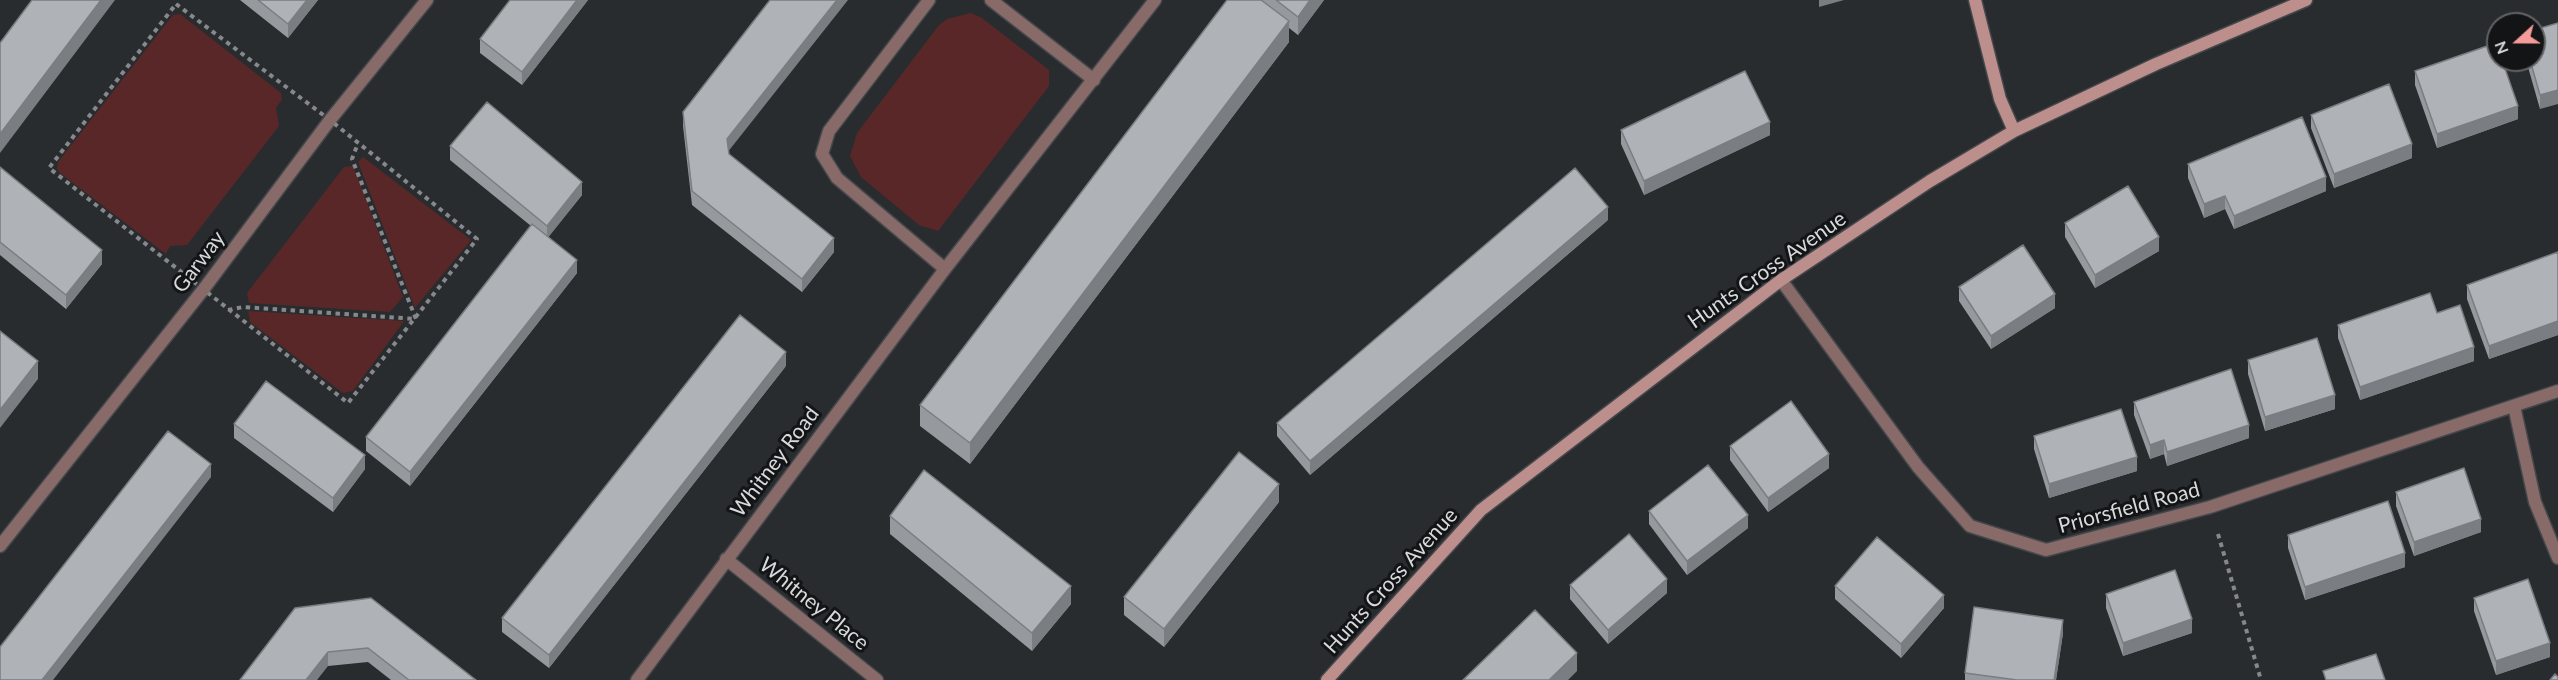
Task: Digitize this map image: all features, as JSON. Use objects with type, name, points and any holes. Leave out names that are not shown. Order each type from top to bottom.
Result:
[{"type":"street","name":"Garway","points":[[0,546],[203,290],[330,120],[427,0]]},
{"type":"street","points":[[929,0],[829,131],[822,154],[837,178],[945,269]]},
{"type":"street","points":[[991,0],[1094,80]]},
{"type":"street","name":"Whitney Road","points":[[637,680],[945,269],[1155,0]]},
{"type":"street","points":[[1975,0],[2000,99],[2014,131]]},
{"type":"street","name":"Hunts Cross Avenue","points":[[1327,680],[1481,510],[1781,280],[1930,181],[2014,131],[2156,64],[2306,0]]},
{"type":"street","name":"Priorsfield Road","points":[[1781,280],[1918,467],[1970,526],[2046,550],[2210,507],[2558,391]]},
{"type":"street","points":[[2514,406],[2535,502],[2558,558]]},
{"type":"street","name":"Whitney Place","points":[[726,560],[877,680]]},
{"type":"path","points":[[227,310],[243,307],[416,319],[352,159],[358,143]]},
{"type":"path","points":[[2210,507],[2261,680]]},
{"type":"shaded area","points":[[971,13],[982,18],[1049,70],[1049,86],[938,231],[919,225],[861,177],[850,156],[857,133],[939,25],[947,19]]},
{"type":"shaded area","points":[[180,14],[281,93],[282,100],[276,107],[279,126],[187,245],[170,246],[166,254],[57,169],[58,162],[173,15]]},
{"type":"shaded area","points":[[363,157],[471,240],[415,308],[358,162]]},
{"type":"shaded area","points":[[353,166],[403,297],[390,312],[249,303],[247,293],[344,167]]},
{"type":"shaded area","points":[[248,311],[404,321],[353,391],[343,393],[250,322]]},
{"type":"building","points":[[32,0],[101,0],[0,134],[0,43]]},
{"type":"building","points":[[258,0],[307,0],[288,24]]},
{"type":"building","points":[[510,0],[577,0],[522,72],[480,39]]},
{"type":"building","points":[[770,0],[837,0],[727,139],[729,154],[834,238],[802,279],[692,191],[683,112]]},
{"type":"building","points":[[1227,0],[1261,0],[1289,21],[970,443],[920,405]]},
{"type":"building","points":[[1276,0],[1310,0],[1298,17]]},
{"type":"building","points":[[2558,23],[2558,90],[2540,95],[2533,72],[2546,72],[2546,26]]},
{"type":"building","points":[[2486,46],[2486,72],[2506,72],[2518,106],[2437,134],[2415,71]]},
{"type":"building","points":[[1745,71],[1770,122],[1644,181],[1621,130]]},
{"type":"building","points":[[2389,84],[2412,144],[2334,174],[2311,115]]},
{"type":"building","points":[[487,102],[582,182],[547,226],[450,146]]},
{"type":"building","points":[[2302,117],[2326,177],[2234,216],[2225,196],[2204,204],[2188,164]]},
{"type":"building","points":[[0,167],[102,250],[66,295],[0,242]]},
{"type":"building","points":[[1575,168],[1608,207],[1310,461],[1277,423]]},
{"type":"building","points":[[2128,186],[2159,237],[2095,275],[2065,223]]},
{"type":"building","points":[[532,224],[577,260],[410,472],[366,437]]},
{"type":"building","points":[[2023,245],[2055,294],[1991,336],[1959,287]]},
{"type":"building","points":[[2558,252],[2558,321],[2489,346],[2467,285]]},
{"type":"building","points":[[2430,293],[2437,313],[2460,305],[2474,347],[2360,387],[2338,325]]},
{"type":"building","points":[[740,315],[786,352],[549,655],[502,618]]},
{"type":"building","points":[[0,331],[38,361],[0,410]]},
{"type":"building","points":[[2317,338],[2335,395],[2265,417],[2248,360]]},
{"type":"building","points":[[2231,369],[2249,425],[2167,452],[2164,440],[2150,445],[2134,402]]},
{"type":"building","points":[[266,381],[365,455],[333,498],[234,424]]},
{"type":"building","points":[[1791,401],[1829,454],[1768,498],[1730,446]]},
{"type":"building","points":[[2121,409],[2137,457],[2049,484],[2034,436]]},
{"type":"building","points":[[168,431],[211,464],[42,680],[0,680],[0,647]]},
{"type":"building","points":[[1239,452],[1279,484],[1164,629],[1124,597]]},
{"type":"building","points":[[1708,465],[1748,515],[1687,561],[1649,511]]},
{"type":"building","points":[[2464,468],[2481,519],[2414,542],[2396,492]]},
{"type":"building","points":[[924,470],[1071,586],[1032,633],[890,516]]},
{"type":"building","points":[[2388,501],[2405,553],[2305,587],[2288,535]]},
{"type":"building","points":[[1629,534],[1667,579],[1608,630],[1570,585]]},
{"type":"building","points":[[1877,537],[1944,595],[1901,644],[1835,586]]},
{"type":"building","points":[[2175,570],[2192,619],[2123,643],[2106,594]]},
{"type":"building","points":[[2528,579],[2550,643],[2496,661],[2474,598]]},
{"type":"building","points":[[371,598],[476,680],[409,680],[368,648],[328,652],[306,680],[240,680],[295,608]]},
{"type":"building","points":[[1974,607],[2063,620],[2054,680],[2017,680],[1965,673]]},
{"type":"building","points":[[1535,610],[1577,653],[1549,680],[1463,680]]},
{"type":"building","points":[[2376,654],[2385,680],[2326,680],[2323,671]]},
{"type":"building","points":[[2555,674],[2558,680],[2550,680]]}]
